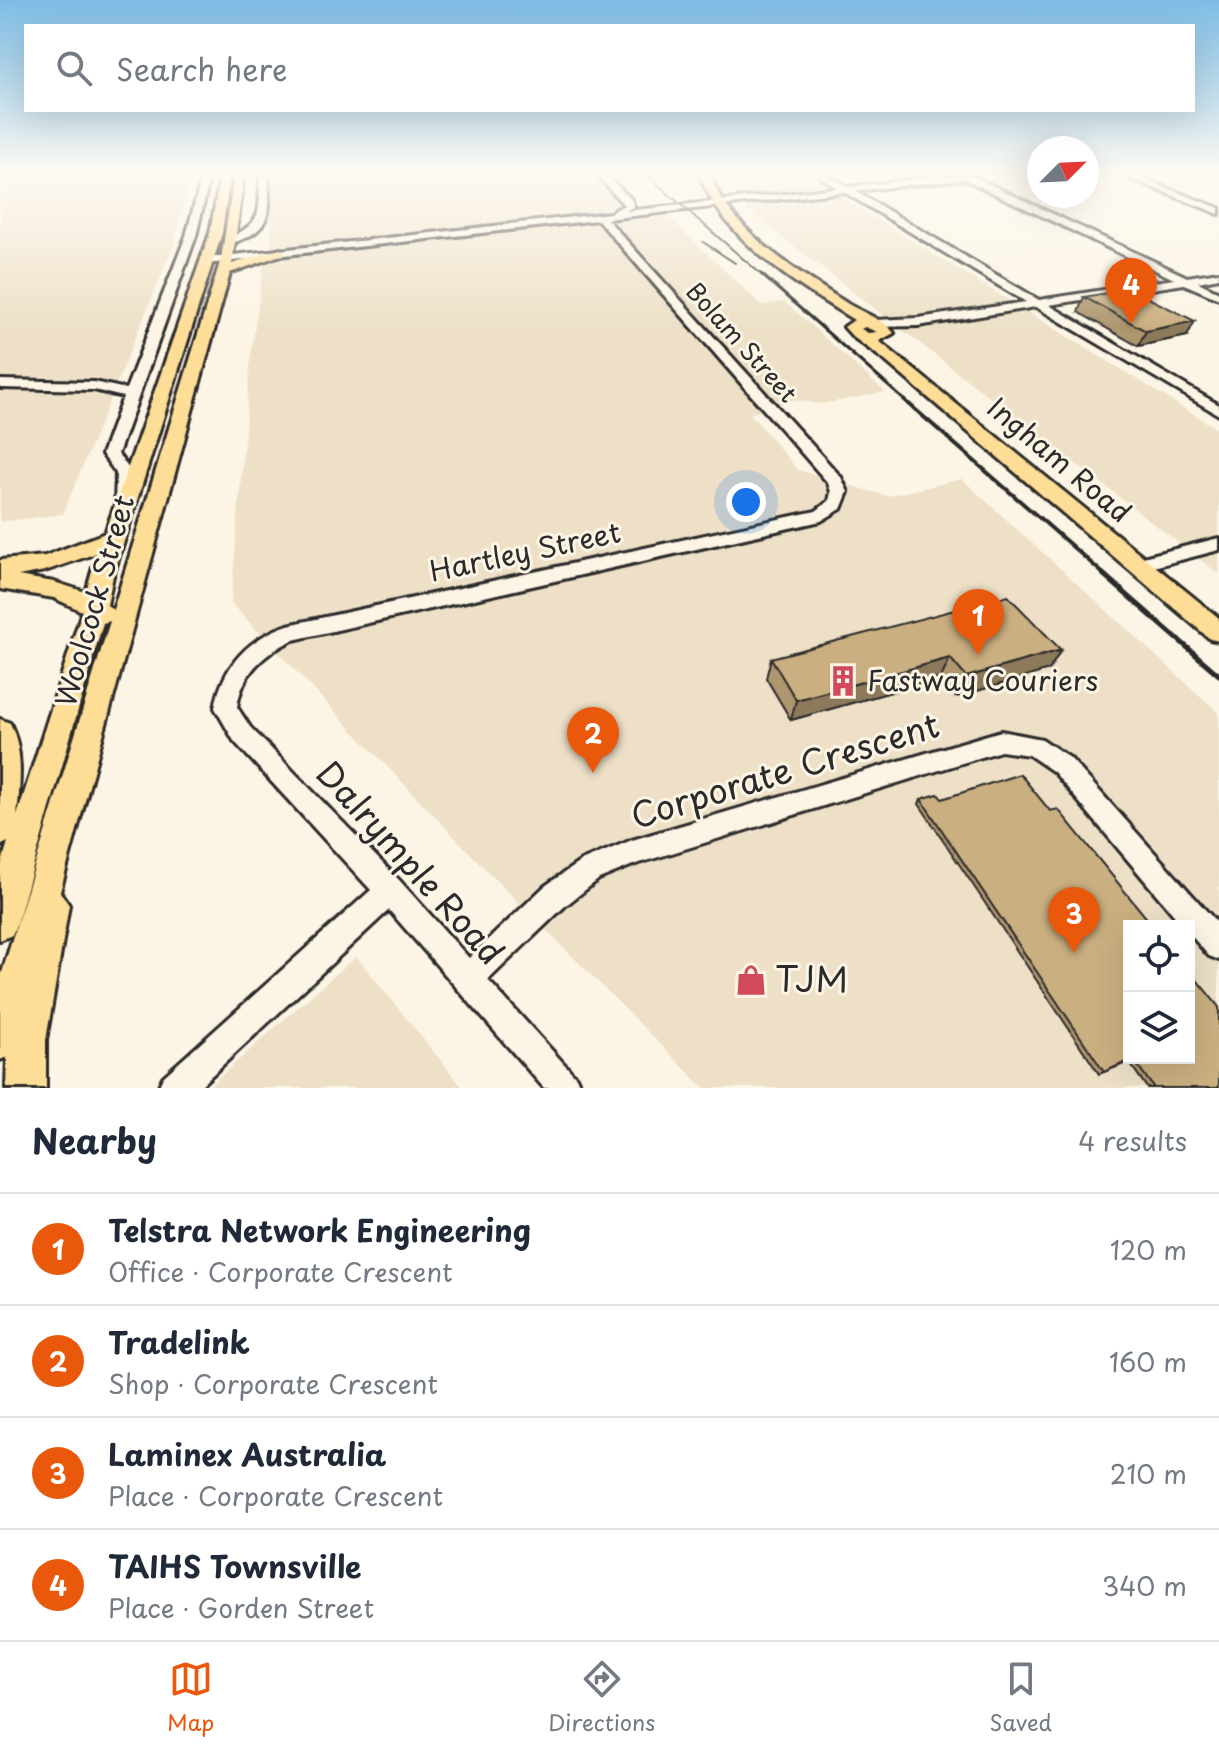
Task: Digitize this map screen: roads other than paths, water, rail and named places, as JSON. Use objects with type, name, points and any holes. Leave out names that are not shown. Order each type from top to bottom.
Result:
[{"type":"main road","name":"Woolcock Street","points":[[0,923],[119,526],[222,258],[217,227]]},
{"type":"main road","name":"Woolcock Street","points":[[0,1041],[117,641],[228,227]]},
{"type":"main road","name":"Ingham Road","points":[[739,227],[872,329],[1145,563],[1219,632]]},
{"type":"main road","points":[[222,258],[280,253]]},
{"type":"main road","name":"Ingham Road","points":[[872,329],[889,356],[1145,563],[1219,616]]},
{"type":"main road","points":[[0,568],[54,562],[119,526]]},
{"type":"main road","points":[[0,581],[71,594],[95,607],[114,629],[117,641],[102,637],[93,639],[81,652]]},
{"type":"main road","points":[[0,731],[6,773],[0,831]]},
{"type":"main road","points":[[26,1088],[27,1040],[44,958],[63,829]]},
{"type":"street","points":[[119,526],[124,473],[110,454],[193,227]]},
{"type":"street","points":[[222,258],[259,227]]},
{"type":"street","points":[[280,253],[511,227]]},
{"type":"street","name":"Bolam Street","points":[[615,227],[835,481],[840,491],[839,501]]},
{"type":"street","points":[[910,227],[1219,411]]},
{"type":"street","points":[[1072,227],[1219,296]]},
{"type":"street","points":[[872,329],[1219,275]]},
{"type":"street","points":[[94,386],[139,372]]},
{"type":"street","points":[[0,384],[94,386],[130,394]]},
{"type":"street","name":"Hartley Street","points":[[232,678],[249,656],[288,633],[821,515],[833,509],[839,501]]},
{"type":"street","points":[[1145,563],[1219,544]]},
{"type":"street","name":"Dalrymple Road","points":[[232,678],[226,708],[230,718],[390,891],[565,1088]]},
{"type":"street","name":"Corporate Crescent","points":[[468,979],[555,896],[590,870],[632,853],[1001,741],[1034,746],[1062,765],[1219,946]]},
{"type":"street","points":[[174,1088],[390,891]]},
{"type":"railway","points":[[706,227],[763,276]]},
{"type":"railway","points":[[703,242],[735,263]]},
{"type":"railway","points":[[761,274],[911,406]]},
{"type":"railway","points":[[909,404],[1106,576]]},
{"type":"railway","points":[[1103,574],[1219,675]]},
{"type":"place","name":"TAIHS Townsville","points":[[1131,324]]},
{"type":"place","name":"Telstra Network Engineering","points":[[978,655]]},
{"type":"place","name":"Fastway Couriers","points":[[843,681]]},
{"type":"place","name":"Tradelink","points":[[593,773]]},
{"type":"place","name":"Laminex Australia","points":[[1074,953]]},
{"type":"place","name":"TJM","points":[[751,980]]}]
